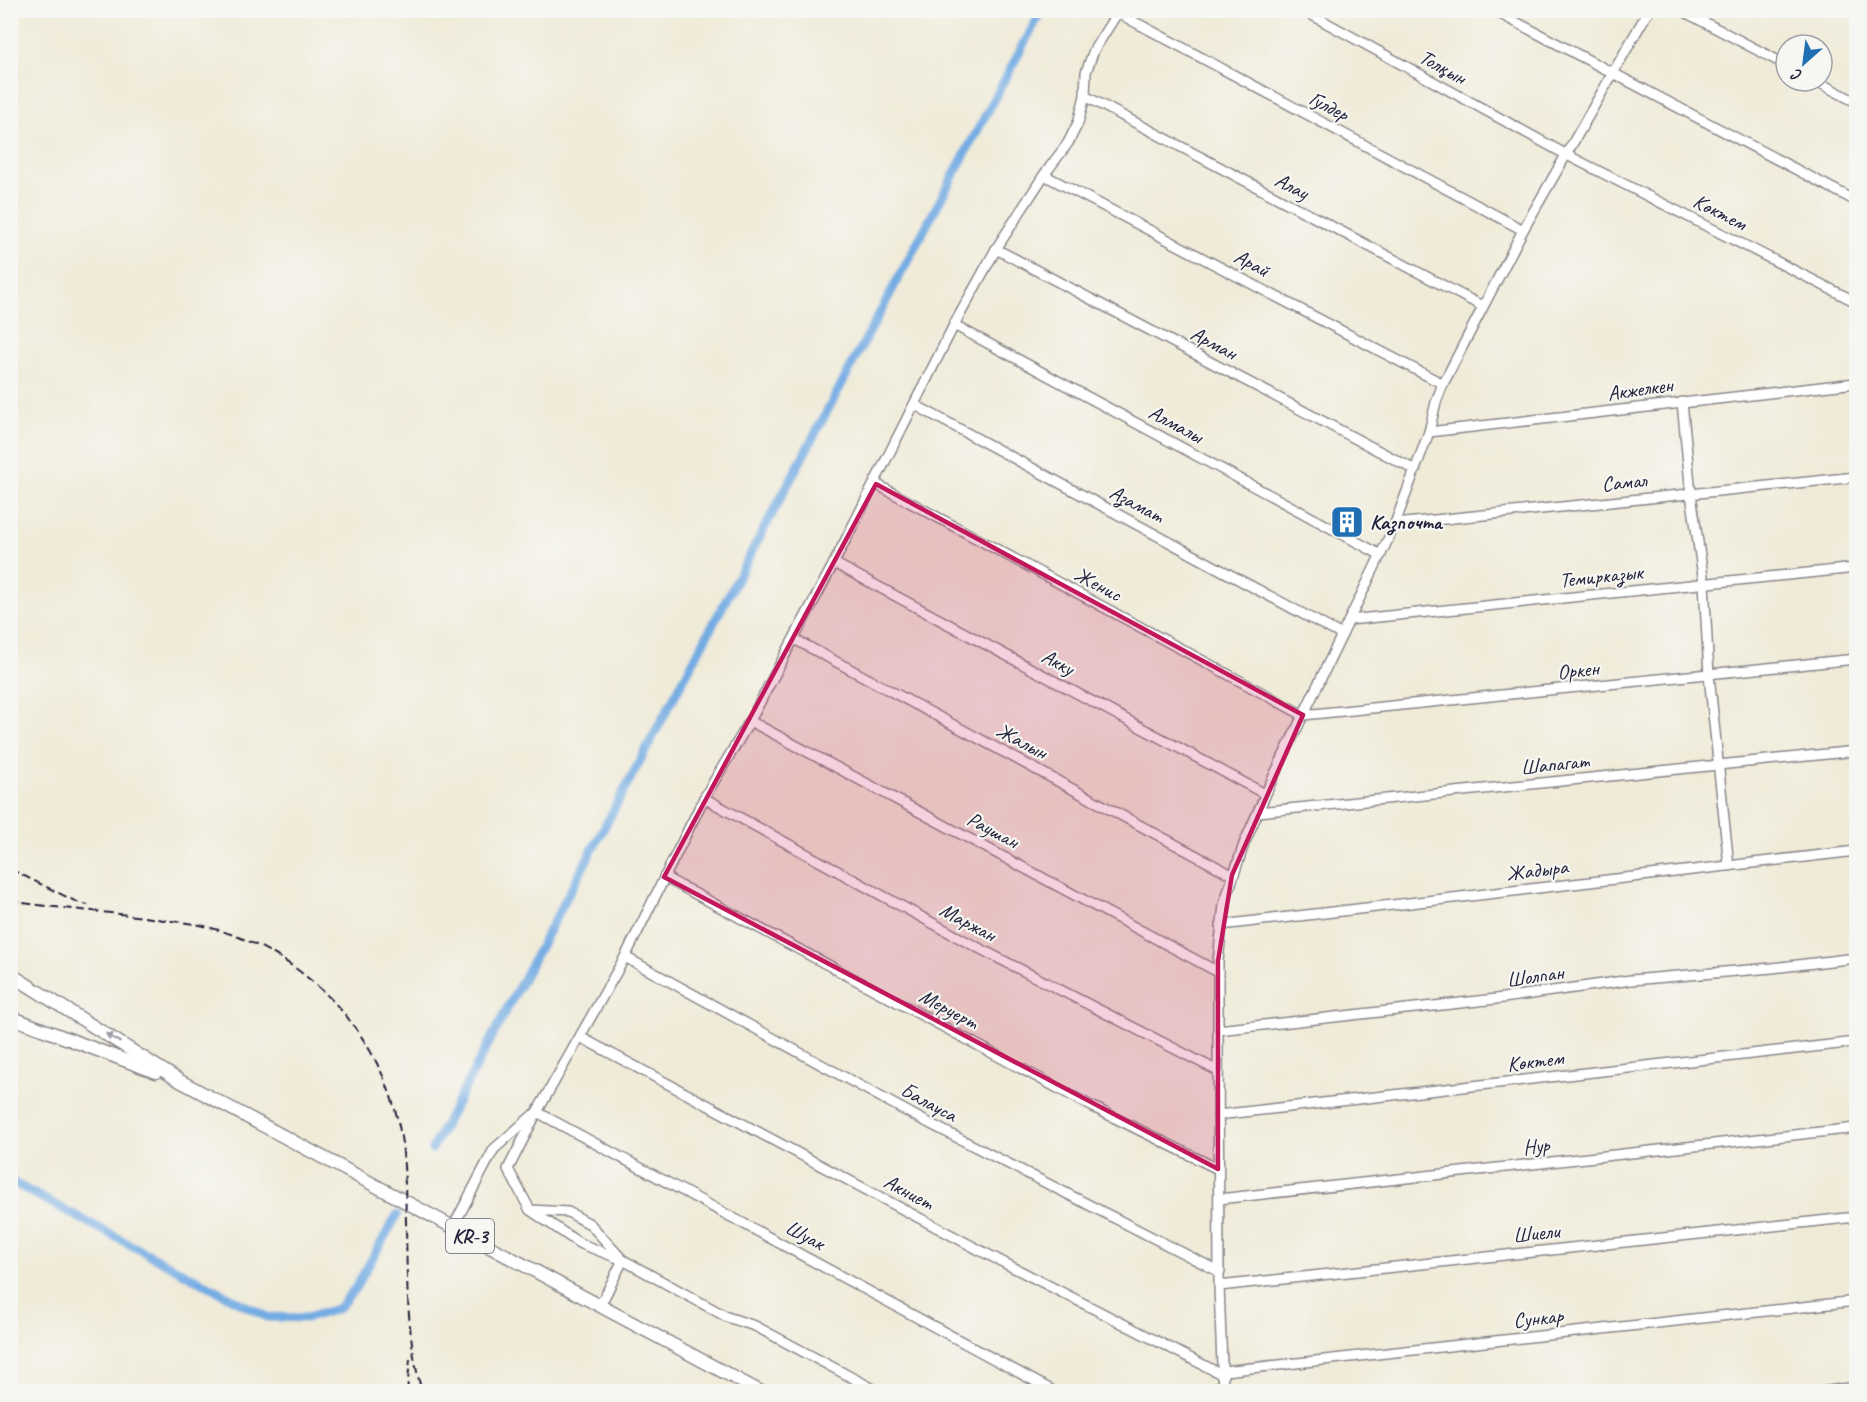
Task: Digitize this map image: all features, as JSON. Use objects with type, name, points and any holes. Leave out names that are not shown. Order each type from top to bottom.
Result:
[{"type":"main road","name":"KR-3","points":[[10,974],[180,1081],[761,1392]]},
{"type":"main road","name":"KR-3","points":[[10,1017],[180,1081]]},
{"type":"street","name":"Толқын","points":[[1303,10],[1567,155]]},
{"type":"street","points":[[1493,10],[1613,75],[1857,201]]},
{"type":"street","points":[[1223,1392],[1219,1286],[1218,972],[1224,904],[1232,875],[1265,794],[1395,524],[1429,432],[1443,384],[1523,230],[1649,10]]},
{"type":"street","points":[[1681,10],[1774,59]]},
{"type":"street","points":[[879,1392],[755,1326],[727,1317],[623,1260],[579,1243],[530,1210],[508,1169],[537,1112],[626,957],[704,798],[750,721],[876,484],[954,325],[996,249],[1044,175],[1068,143],[1078,123],[1085,96],[1086,72],[1091,57],[1118,12]]},
{"type":"street","name":"Гулдер","points":[[1118,12],[1523,230]]},
{"type":"street","points":[[1834,90],[1857,102]]},
{"type":"street","name":"Алау","points":[[1085,96],[1482,306]]},
{"type":"street","name":"Көктем","points":[[1567,155],[1857,302]]},
{"type":"street","name":"Арай","points":[[1044,175],[1443,384]]},
{"type":"street","name":"Арман","points":[[996,249],[1415,470]]},
{"type":"street","name":"Алмалы","points":[[954,325],[1381,555]]},
{"type":"street","name":"Акжелкен","points":[[1429,432],[1857,383]]},
{"type":"street","points":[[1682,402],[1691,494],[1704,583],[1709,675],[1729,866]]},
{"type":"street","name":"Азамат","points":[[915,405],[1342,635]]},
{"type":"street","name":"Самал","points":[[1395,524],[1857,477]]},
{"type":"street","name":"Женис","points":[[876,484],[1303,715]]},
{"type":"street","name":"Акку","points":[[834,563],[1265,794]]},
{"type":"street","name":"Темирказык","points":[[1349,620],[1857,568]]},
{"type":"street","name":"Жалын","points":[[794,639],[1232,875]]},
{"type":"street","name":"Оркен","points":[[1303,715],[1857,659]]},
{"type":"street","name":"Раушан","points":[[750,721],[1218,972]]},
{"type":"street","name":"Шапагат","points":[[1258,812],[1857,751]]},
{"type":"street","name":"Маржан","points":[[704,798],[967,942],[1218,1071]]},
{"type":"street","name":"Жадыра","points":[[1221,925],[1857,851]]},
{"type":"street","name":"Меруерт","points":[[664,877],[1093,1107],[1218,1169]]},
{"type":"street","name":"Балауса","points":[[626,957],[917,1117],[1220,1272]]},
{"type":"street","name":"Шолпан","points":[[1218,1030],[1496,999],[1631,980],[1857,958]]},
{"type":"street","name":"Акниет","points":[[580,1037],[985,1253],[1223,1373]]},
{"type":"street","name":"Көктем","points":[[1218,1115],[1857,1042]]},
{"type":"street","points":[[453,1227],[494,1149],[537,1112]]},
{"type":"street","name":"Шуак","points":[[537,1112],[1055,1392]]},
{"type":"street","name":"Нур","points":[[1219,1198],[1857,1128]]},
{"type":"street","points":[[530,1210],[568,1212],[590,1224],[623,1260]]},
{"type":"street","name":"Шиели","points":[[1219,1286],[1857,1217]]},
{"type":"street","points":[[600,1306],[623,1260]]},
{"type":"street","name":"Сункар","points":[[1223,1373],[1857,1301]]},
{"type":"street","points":[[1821,1392],[1857,1388]]},
{"type":"highlighted area","points":[[876,484],[1303,715],[1232,875],[1218,961],[1218,1169],[664,877]]},
{"type":"waterway","points":[[432,1149],[1042,10]]},
{"type":"waterway","points":[[10,1181],[267,1317],[307,1318],[339,1308],[356,1287],[397,1215]]},
{"type":"railway","points":[[10,869],[77,902],[88,905]]},
{"type":"railway","points":[[10,901],[208,927],[246,940],[281,959],[313,982],[341,1010],[364,1041],[383,1076],[396,1113],[403,1153],[405,1183],[408,1303],[415,1363],[422,1392]]},
{"type":"railway","points":[[407,1392],[410,1359]]},
{"type":"place","name":"Казпочта","points":[[1347,522]]}]
